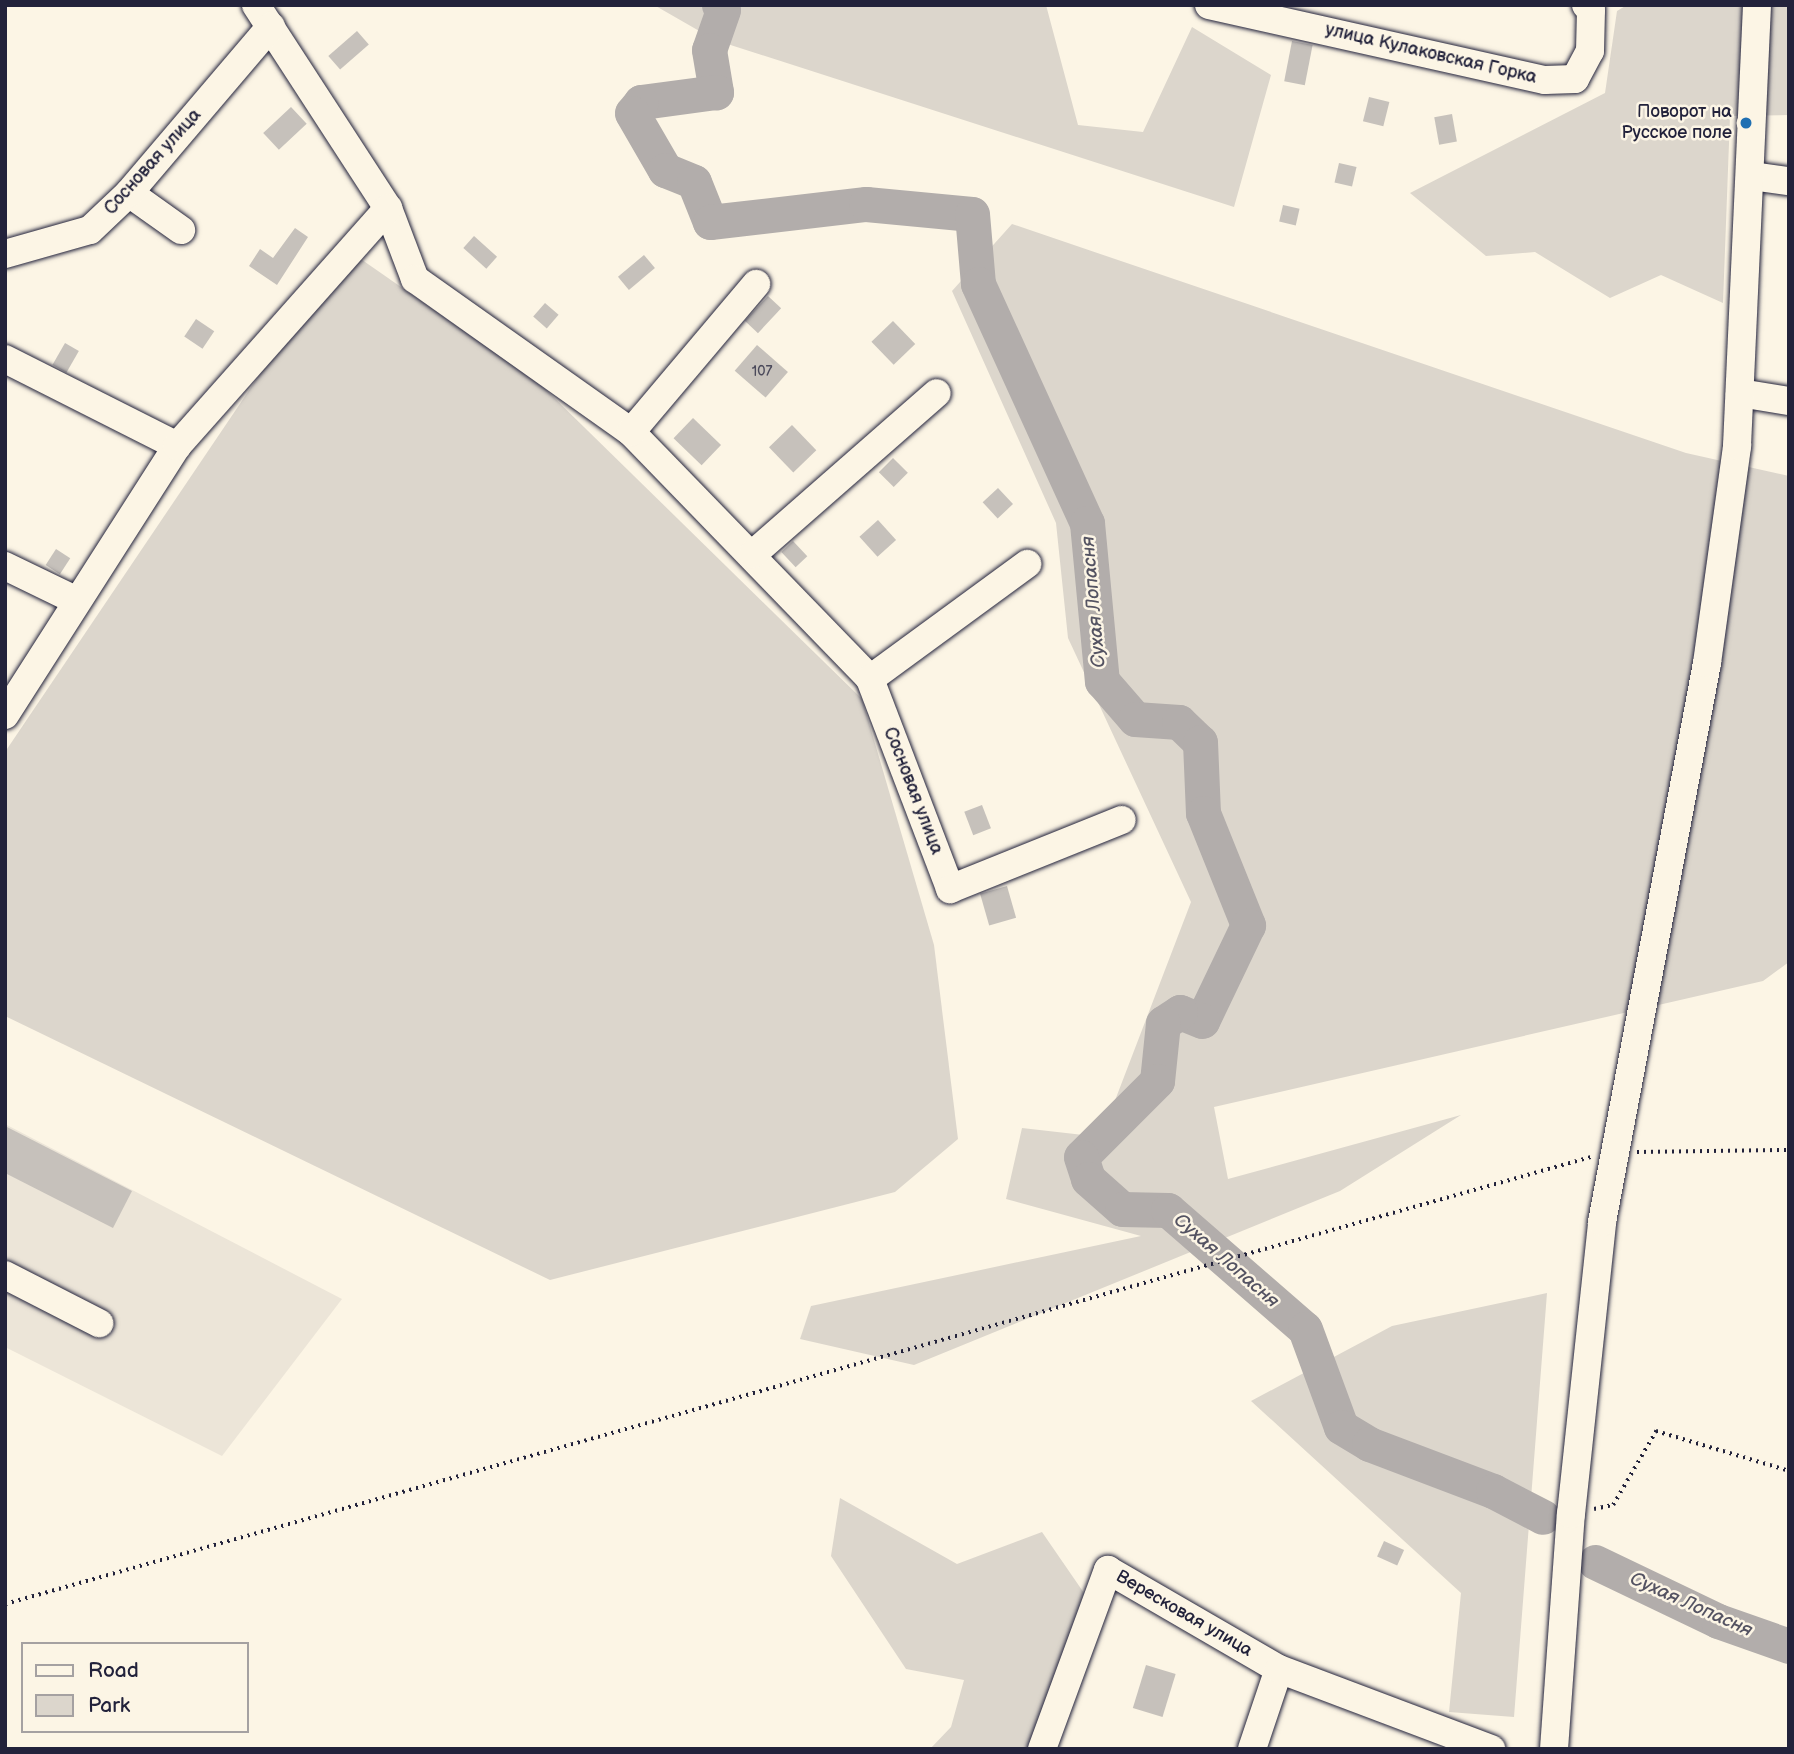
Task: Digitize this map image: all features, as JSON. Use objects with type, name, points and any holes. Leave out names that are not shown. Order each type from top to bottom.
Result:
[{"type":"street","name":"улица Кулаковская Горка","points":[[1209,5],[1545,80],[1575,79],[1590,51],[1591,10],[1586,5]]},
{"type":"street","points":[[1554,1749],[1571,1514],[1602,1222],[1707,663],[1737,446],[1752,176],[1757,5]]},
{"type":"street","name":"Сосновая улица","points":[[5,254],[90,230],[129,193],[263,15],[388,208],[415,279],[631,432],[753,554],[870,679],[950,890],[1122,820]]},
{"type":"street","points":[[1752,176],[1789,181]]},
{"type":"street","points":[[129,193],[181,230]]},
{"type":"street","points":[[5,715],[177,446],[388,208]]},
{"type":"street","points":[[631,432],[756,284]]},
{"type":"street","points":[[5,359],[177,446]]},
{"type":"street","points":[[753,554],[937,393]]},
{"type":"street","points":[[1740,393],[1789,401]]},
{"type":"street","points":[[870,679],[1027,564]]},
{"type":"street","points":[[5,566],[77,601]]},
{"type":"street","points":[[5,1275],[99,1323]]},
{"type":"street","name":"Вересковая улица","points":[[1042,1749],[1108,1570],[1279,1669],[1491,1749]]},
{"type":"street","points":[[1252,1749],[1279,1669]]},
{"type":"path","points":[[5,1604],[1538,1170],[1614,1152],[1789,1150]]},
{"type":"path","points":[[1571,1514],[1613,1505],[1656,1431],[1789,1472]]},
{"type":"shaded area","points":[[5,1124],[342,1299],[222,1456],[5,1347]]},
{"type":"green space","points":[[654,5],[1046,5],[1078,125],[1143,132],[1192,27],[1271,75],[1234,207],[715,40]]},
{"type":"green space","points":[[1627,5],[1789,5],[1789,115],[1730,116],[1723,303],[1661,275],[1610,298],[1535,252],[1486,256],[1410,193],[1605,93],[1617,11]]},
{"type":"green space","points":[[1012,224],[1686,453],[1789,476],[1789,962],[1763,981],[1214,1107],[1228,1179],[1461,1115],[1340,1191],[914,1365],[800,1339],[811,1306],[1141,1236],[1006,1199],[1022,1128],[1101,1137],[1191,902],[1068,638],[1056,523],[952,291]]},
{"type":"green space","points":[[345,248],[540,384],[862,699],[934,945],[958,1139],[895,1192],[550,1280],[5,1016],[5,752]]},
{"type":"green space","points":[[1547,1293],[1514,1717],[1449,1712],[1461,1593],[1251,1401],[1392,1326]]},
{"type":"green space","points":[[840,1498],[957,1564],[1042,1532],[1084,1593],[1029,1749],[930,1749],[951,1727],[964,1680],[906,1669],[831,1556]]},
{"type":"building","points":[[357,31],[369,45],[340,70],[328,56]]},
{"type":"building","points":[[1292,41],[1313,45],[1305,85],[1284,81]]},
{"type":"building","points":[[1369,97],[1389,102],[1383,126],[1363,121]]},
{"type":"building","points":[[291,107],[307,124],[279,150],[263,133]]},
{"type":"building","points":[[1452,114],[1457,142],[1439,145],[1434,117]]},
{"type":"building","points":[[1339,163],[1357,167],[1352,187],[1335,182]]},
{"type":"building","points":[[1283,205],[1300,209],[1296,225],[1279,222]]},
{"type":"building","points":[[295,228],[308,237],[277,285],[249,266],[260,249],[273,258]]},
{"type":"building","points":[[474,236],[497,257],[486,269],[463,248]]},
{"type":"building","points":[[644,255],[655,268],[629,290],[618,277]]},
{"type":"building","points":[[768,296],[781,308],[758,333],[745,321]]},
{"type":"building","points":[[545,303],[559,315],[547,328],[533,317]]},
{"type":"building","points":[[196,319],[214,331],[202,349],[184,336]]},
{"type":"building","points":[[893,321],[915,344],[894,365],[871,342]]},
{"type":"building","points":[[65,343],[79,351],[66,373],[53,365]]},
{"type":"building","points":[[757,345],[788,372],[766,398],[735,371]]},
{"type":"building","points":[[693,418],[721,445],[702,465],[674,438]]},
{"type":"building","points":[[792,425],[816,450],[793,472],[769,447]]},
{"type":"building","points":[[893,458],[908,473],[894,487],[879,472]]},
{"type":"building","points":[[998,488],[1013,504],[998,518],[983,502]]},
{"type":"building","points":[[878,520],[896,540],[877,557],[859,537]]},
{"type":"building","points":[[793,541],[807,556],[796,567],[781,552]]},
{"type":"building","points":[[56,549],[70,558],[60,574],[46,565]]},
{"type":"building","points":[[982,805],[991,828],[973,835],[964,812]]},
{"type":"building","points":[[1007,886],[1016,918],[989,925],[980,894]]},
{"type":"building","points":[[5,1126],[132,1191],[113,1228],[5,1173]]},
{"type":"building","points":[[1384,1541],[1404,1550],[1397,1565],[1377,1557]]},
{"type":"building","points":[[1146,1665],[1176,1674],[1162,1717],[1133,1708]]},
{"type":"waterway","name":"Сухая Лопасня","points":[[719,5],[723,10],[709,50],[716,92],[641,102],[632,113],[665,170],[694,182],[710,222],[866,204],[972,214],[978,284],[1087,523],[1102,681],[1135,719],[1179,722],[1200,742],[1203,813],[1248,925],[1202,1021],[1180,1012],[1163,1023],[1157,1081],[1081,1157],[1088,1179],[1122,1209],[1168,1210],[1305,1329],[1341,1427],[1369,1444],[1493,1491],[1543,1517]]},
{"type":"waterway","name":"Сухая Лопасня","points":[[1595,1562],[1718,1621],[1789,1646]]},
{"type":"place","name":"Поворот на Русское поле","points":[[1746,123]]}]
